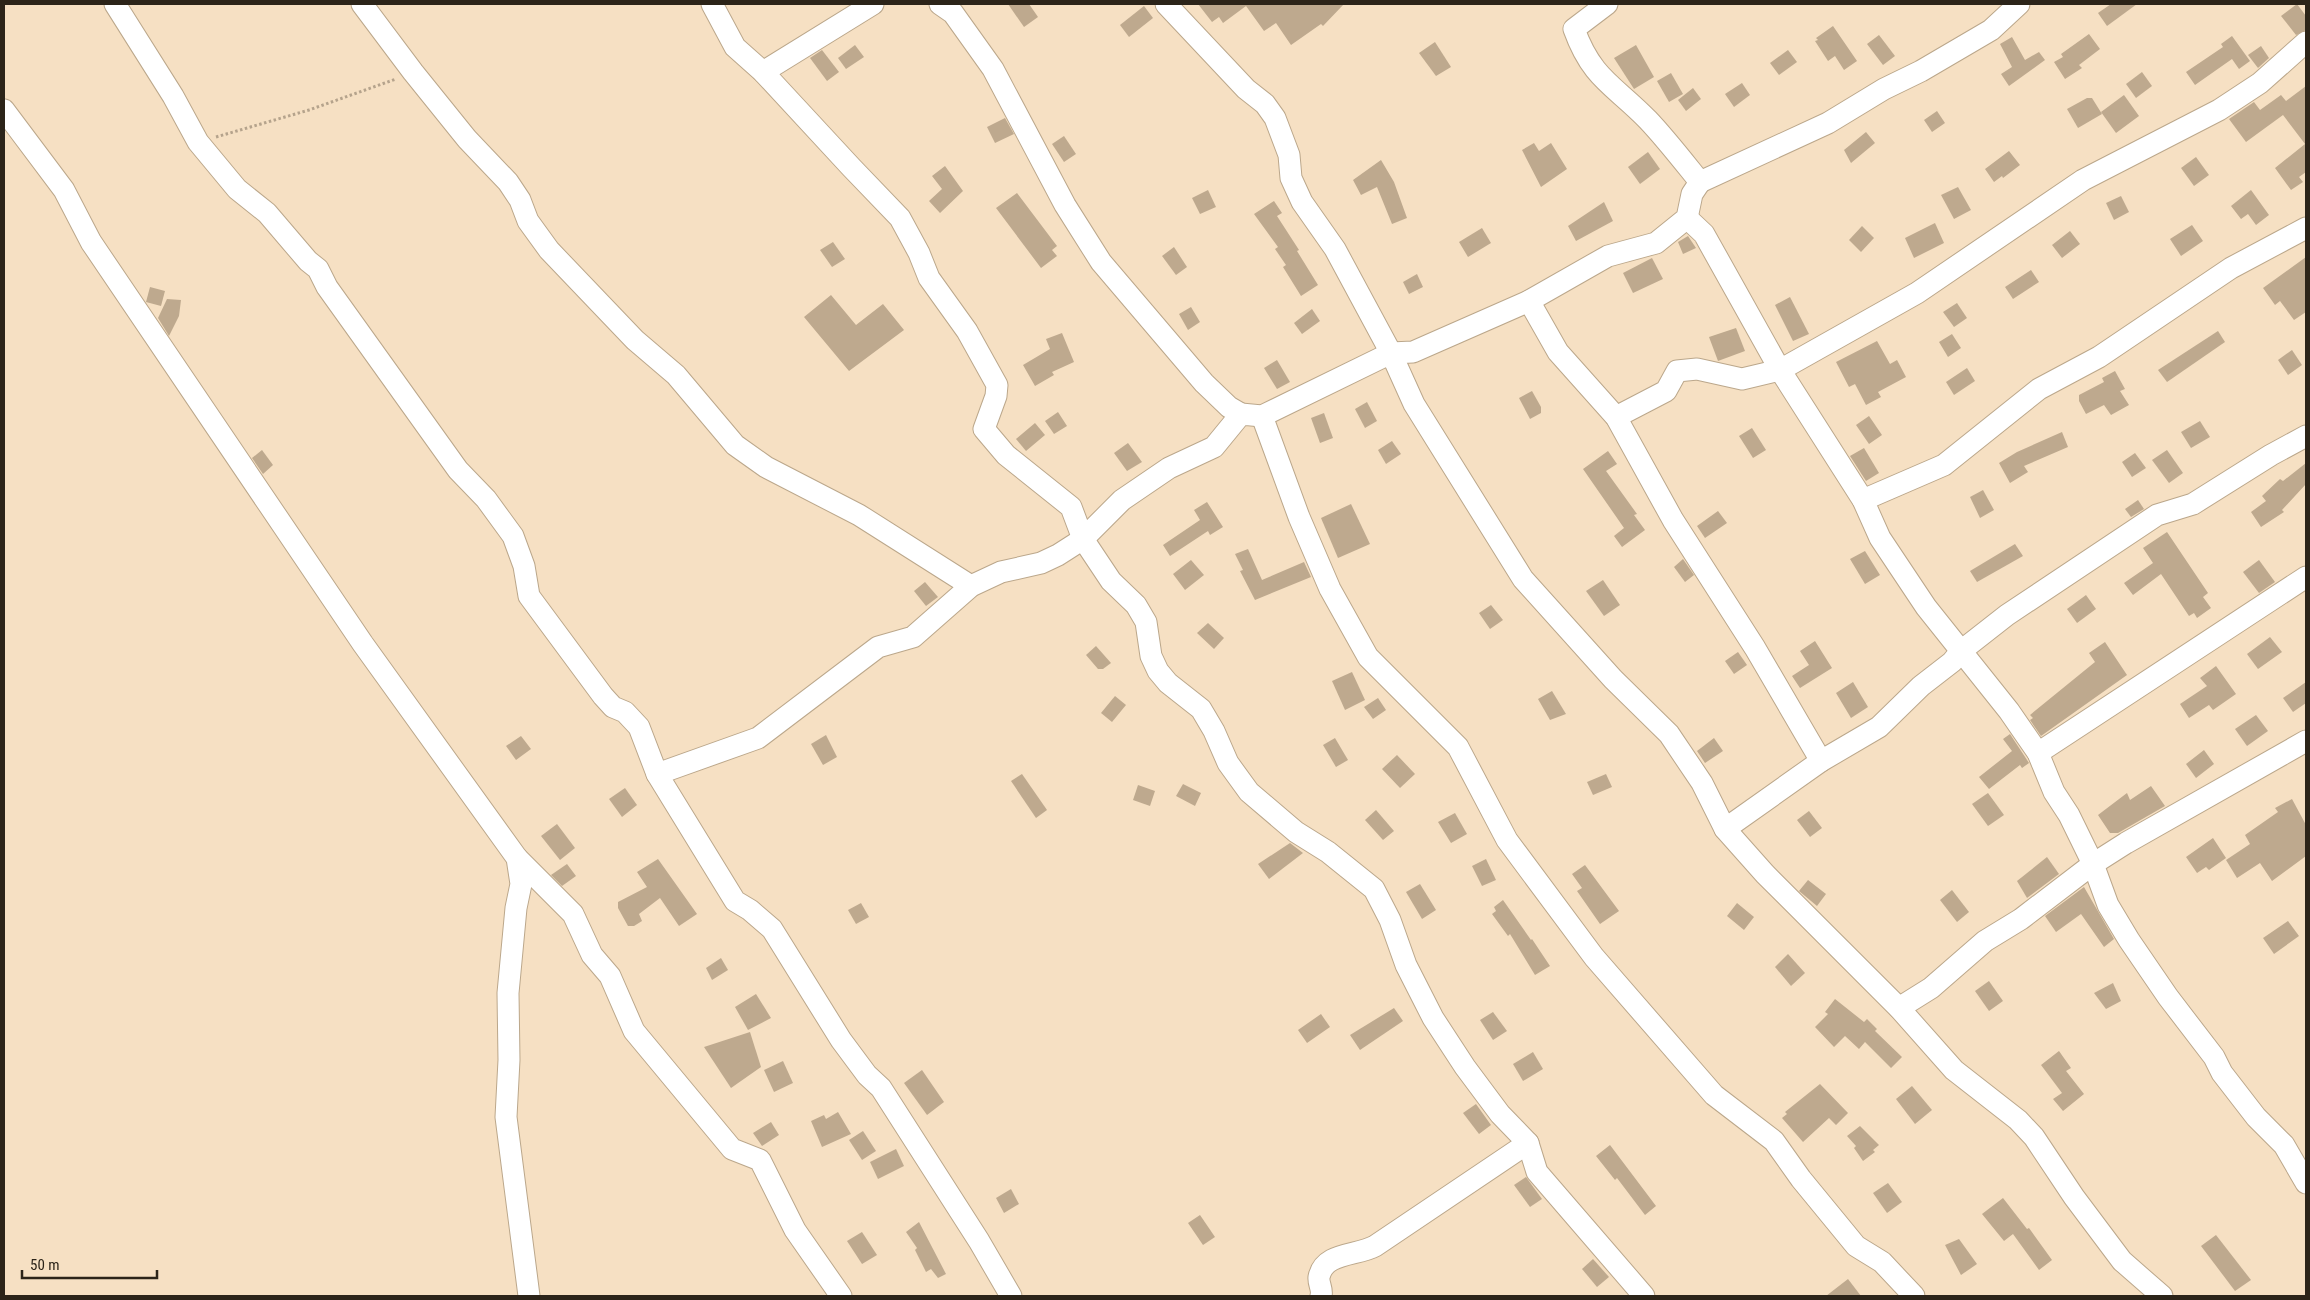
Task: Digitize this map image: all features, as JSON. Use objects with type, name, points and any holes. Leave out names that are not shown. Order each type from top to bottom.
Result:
[{"type":"street","points":[[115,4],[173,96],[198,142],[237,189],[267,213],[308,261],[318,269],[327,287],[458,470],[486,499],[500,518],[516,542],[524,566],[529,596],[603,696],[613,707],[625,712],[639,727],[657,774],[735,901],[750,910],[772,929],[841,1040],[867,1075],[881,1088],[979,1241],[1011,1296]]},
{"type":"street","points":[[362,4],[467,139],[508,182],[520,200],[528,221],[550,250],[635,340],[676,374],[735,445],[766,467],[859,515],[972,586]]},
{"type":"street","points":[[712,4],[735,47],[763,72],[851,168],[900,218],[919,253],[929,278],[967,331],[996,384],[996,396],[984,429],[1006,454],[1071,507],[1083,539],[1118,589],[1136,605],[1146,622],[1151,656],[1158,671],[1168,683],[1201,709],[1214,731],[1228,763],[1249,792],[1296,832],[1328,852],[1374,889],[1390,920],[1406,965],[1433,1018],[1500,1114],[1528,1143],[1538,1172],[1644,1296]]},
{"type":"street","points":[[763,72],[873,4]]},
{"type":"street","points":[[940,4],[953,13],[992,69],[1065,205],[1101,262],[1204,383],[1229,407],[1252,415],[1330,589],[1368,657],[1458,747],[1507,840],[1594,957],[1714,1095],[1774,1141],[1800,1179],[1856,1246],[1882,1262],[1914,1296]]},
{"type":"street","points":[[1166,4],[1246,89],[1264,104],[1275,118],[1289,155],[1292,178],[1302,202],[1335,250],[1391,354],[1414,404],[1523,579],[1613,679],[1669,734],[1702,783],[1725,829],[1765,874],[1899,1008],[1954,1070],[2018,1120],[2034,1137],[2074,1197],[2122,1260],[2162,1296]]},
{"type":"street","points":[[1606,4],[1574,29],[1582,52],[1599,77],[1648,120],[1700,182]]},
{"type":"street","points":[[657,774],[758,738],[878,647],[913,637],[972,586],[1001,572],[1041,563],[1083,539],[1122,500],[1168,468],[1214,447],[1252,415],[1391,354],[1413,352],[1529,301],[1608,256],[1656,244],[1687,218],[1692,194],[1700,182],[1828,122],[1884,89],[1921,71],[1991,30],[2019,4]]},
{"type":"street","points":[[1616,417],[1666,390],[1677,371],[1697,369],[1742,379],[1780,370],[1917,293],[2083,180],[2219,110],[2260,83],[2306,42]]},
{"type":"street","points":[[4,110],[64,190],[91,242],[363,644],[517,858],[574,914],[592,955],[610,976],[634,1031],[732,1149],[760,1160],[795,1230],[841,1296]]},
{"type":"street","points":[[1687,218],[1704,234],[1780,370],[1863,500],[1880,538],[1926,607],[2009,711],[2038,753],[2054,792],[2069,815],[2093,864],[2108,905],[2128,940],[2214,1058],[2222,1073],[2256,1117],[2284,1145],[2306,1183]]},
{"type":"street","points":[[1863,500],[1944,465],[2039,389],[2099,357],[2231,268],[2306,228]]},
{"type":"street","points":[[1529,301],[1558,352],[1616,417],[1673,520],[1760,656],[1821,761]]},
{"type":"street","points":[[1725,829],[1821,761],[1879,727],[1921,686],[2007,615],[2157,515],[2193,504],[2271,454],[2306,436]]},
{"type":"street","points":[[2038,753],[2306,577]]},
{"type":"street","points":[[1899,1008],[1931,988],[1985,941],[2021,919],[2093,864],[2126,843],[2306,741]]},
{"type":"street","points":[[517,858],[520,884],[508,993],[509,1060],[506,1117],[530,1296]]},
{"type":"street","points":[[1321,1296],[1320,1273],[1338,1256],[1358,1254],[1375,1246],[1528,1143]]},
{"type":"path","points":[[198,142],[309,110],[413,72]]},
{"type":"building","points":[[1008,4],[1029,4],[1038,17],[1024,27]]},
{"type":"building","points":[[1198,4],[1344,4],[1323,26],[1321,24],[1291,45],[1276,23],[1264,31],[1246,6],[1223,23],[1219,17],[1212,22]]},
{"type":"building","points":[[2111,4],[2137,4],[2107,26],[2098,13]]},
{"type":"building","points":[[2297,4],[2306,16],[2306,30],[2296,35],[2281,16]]},
{"type":"building","points":[[1144,6],[1153,18],[1129,37],[1120,25]]},
{"type":"building","points":[[1833,26],[1857,61],[1844,70],[1835,56],[1828,61],[1815,41],[1818,40],[1816,38]]},
{"type":"building","points":[[2089,34],[2100,49],[2079,65],[2082,68],[2065,79],[2054,62],[2063,57],[2061,54]]},
{"type":"building","points":[[1879,35],[1895,56],[1883,65],[1867,44]]},
{"type":"building","points":[[2232,36],[2250,61],[2239,69],[2232,59],[2195,85],[2186,72],[2223,47],[2221,44]]},
{"type":"building","points":[[2012,37],[2025,60],[2039,52],[2045,60],[2009,86],[2001,74],[2012,67],[2000,44]]},
{"type":"building","points":[[1435,42],[1451,67],[1436,76],[1419,53]]},
{"type":"building","points":[[855,45],[864,57],[846,69],[838,58]]},
{"type":"building","points":[[1636,45],[1654,77],[1634,89],[1614,58]]},
{"type":"building","points":[[2261,46],[2269,58],[2258,68],[2248,55]]},
{"type":"building","points":[[822,50],[839,72],[827,81],[810,58]]},
{"type":"building","points":[[1788,50],[1797,62],[1779,75],[1770,63]]},
{"type":"building","points":[[2142,72],[2152,86],[2136,98],[2126,84]]},
{"type":"building","points":[[1671,73],[1683,94],[1669,102],[1657,81]]},
{"type":"building","points":[[1742,83],[1750,95],[1734,107],[1725,94]]},
{"type":"building","points":[[2306,86],[2306,172],[2299,177],[2303,182],[2291,190],[2275,168],[2305,144],[2283,115],[2246,142],[2229,119],[2254,102],[2260,110],[2281,95],[2286,101]]},
{"type":"building","points":[[1693,88],[1701,99],[1686,111],[1678,100]]},
{"type":"building","points":[[2124,95],[2139,116],[2116,133],[2101,112]]},
{"type":"building","points":[[2087,98],[2092,98],[2102,114],[2078,128],[2067,109]]},
{"type":"building","points":[[1937,111],[1945,123],[1932,132],[1924,120]]},
{"type":"building","points":[[1005,118],[1014,134],[995,143],[987,127]]},
{"type":"building","points":[[1866,132],[1875,143],[1851,163],[1844,150]]},
{"type":"building","points":[[1064,136],[1076,154],[1064,162],[1052,144]]},
{"type":"building","points":[[1534,143],[1539,151],[1551,143],[1567,169],[1541,187],[1522,150]]},
{"type":"building","points":[[2009,151],[2020,165],[2003,178],[2002,176],[1994,182],[1985,169]]},
{"type":"building","points":[[1648,152],[1660,169],[1640,184],[1628,167]]},
{"type":"building","points":[[2196,157],[2209,175],[2194,186],[2181,168]]},
{"type":"building","points":[[1381,160],[1394,182],[1407,218],[1392,224],[1377,187],[1361,195],[1353,180]]},
{"type":"building","points":[[945,166],[963,191],[940,213],[929,201],[942,189],[932,176]]},
{"type":"building","points":[[1958,187],[1971,210],[1954,219],[1941,195]]},
{"type":"building","points":[[1208,190],[1216,207],[1200,214],[1192,198]]},
{"type":"building","points":[[2251,190],[2269,215],[2256,225],[2248,214],[2241,219],[2231,206]]},
{"type":"building","points":[[1017,193],[1057,246],[1052,250],[1057,256],[1041,268],[996,208]]},
{"type":"building","points":[[2121,196],[2129,212],[2114,220],[2106,203]]},
{"type":"building","points":[[1274,201],[1282,213],[1277,216],[1299,250],[1297,251],[1318,285],[1301,296],[1283,267],[1286,265],[1275,249],[1278,247],[1254,214]]},
{"type":"building","points":[[1604,202],[1613,221],[1576,241],[1568,226]]},
{"type":"building","points":[[1935,223],[1944,243],[1914,258],[1905,238]]},
{"type":"building","points":[[2192,225],[2203,241],[2181,256],[2170,239]]},
{"type":"building","points":[[1862,226],[1874,238],[1861,252],[1849,240]]},
{"type":"building","points":[[1482,228],[1491,243],[1468,257],[1459,242]]},
{"type":"building","points":[[2070,231],[2080,244],[2062,258],[2052,245]]},
{"type":"building","points":[[1688,236],[1696,248],[1683,254],[1678,242]]},
{"type":"building","points":[[833,242],[845,259],[832,267],[820,250]]},
{"type":"building","points":[[1174,247],[1187,267],[1176,275],[1162,256]]},
{"type":"building","points":[[2306,257],[2306,312],[2294,320],[2280,301],[2275,305],[2263,288]]},
{"type":"building","points":[[1652,258],[1663,279],[1633,293],[1623,273]]},
{"type":"building","points":[[2031,270],[2039,282],[2013,299],[2005,287]]},
{"type":"building","points":[[1417,274],[1423,287],[1409,294],[1403,282]]},
{"type":"building","points":[[150,287],[165,291],[161,306],[146,302]]},
{"type":"building","points":[[831,295],[856,325],[883,304],[904,330],[849,371],[804,317]]},
{"type":"building","points":[[1790,297],[1809,334],[1793,341],[1775,305]]},
{"type":"building","points":[[167,299],[181,300],[179,316],[169,336],[158,318]]},
{"type":"building","points":[[1957,303],[1967,318],[1954,327],[1943,312]]},
{"type":"building","points":[[1191,307],[1200,322],[1188,330],[1179,314]]},
{"type":"building","points":[[1312,309],[1320,321],[1302,334],[1294,323]]},
{"type":"building","points":[[1736,328],[1745,351],[1718,361],[1709,337]]},
{"type":"building","points":[[2218,331],[2225,342],[2167,382],[2158,370]]},
{"type":"building","points":[[1062,333],[1074,362],[1052,372],[1054,375],[1035,386],[1023,365],[1050,349],[1046,339]]},
{"type":"building","points":[[1952,334],[1961,348],[1948,357],[1939,342]]},
{"type":"building","points":[[1877,341],[1890,364],[1897,360],[1906,377],[1878,392],[1881,397],[1866,405],[1855,384],[1849,387],[1836,362]]},
{"type":"building","points":[[2292,350],[2302,365],[2288,375],[2278,360]]},
{"type":"building","points":[[1277,360],[1290,382],[1277,389],[1264,368]]},
{"type":"building","points":[[1967,368],[1975,381],[1954,395],[1946,382]]},
{"type":"building","points":[[2115,371],[2125,389],[2120,391],[2129,405],[2111,415],[2104,405],[2086,414],[2079,401],[2079,395],[2104,382],[2102,378]]},
{"type":"building","points":[[1532,391],[1541,407],[1541,413],[1530,419],[1519,398]]},
{"type":"building","points":[[1367,402],[1377,421],[1365,428],[1355,409]]},
{"type":"building","points":[[1058,412],[1067,426],[1054,434],[1045,421]]},
{"type":"building","points":[[1324,413],[1333,438],[1320,443],[1311,418]]},
{"type":"building","points":[[1869,416],[1882,435],[1869,444],[1856,425]]},
{"type":"building","points":[[2200,421],[2210,437],[2191,448],[2181,432]]},
{"type":"building","points":[[1035,423],[1045,435],[1026,451],[1016,439]]},
{"type":"building","points":[[1752,428],[1766,450],[1753,458],[1739,436]]},
{"type":"building","points":[[2062,432],[2068,447],[2024,466],[2028,472],[2010,483],[1999,463],[2017,452]]},
{"type":"building","points":[[1392,441],[1401,454],[1386,464],[1378,450]]},
{"type":"building","points":[[1128,443],[1142,462],[1127,471],[1114,453]]},
{"type":"building","points":[[1864,448],[1879,473],[1866,481],[1850,456]]},
{"type":"building","points":[[262,450],[273,465],[263,474],[252,458]]},
{"type":"building","points":[[2167,450],[2183,473],[2169,483],[2152,460]]},
{"type":"building","points":[[1608,451],[1617,464],[1606,471],[1637,514],[1634,515],[1645,530],[1622,547],[1614,536],[1624,528],[1583,469]]},
{"type":"building","points":[[2135,453],[2146,468],[2132,477],[2122,462]]},
{"type":"building","points":[[2306,463],[2306,484],[2282,510],[2284,512],[2261,527],[2251,512],[2266,501],[2262,496],[2280,479],[2283,481]]},
{"type":"building","points":[[1983,490],[1994,510],[1980,518],[1970,497]]},
{"type":"building","points":[[2138,500],[2144,509],[2131,517],[2125,509]]},
{"type":"building","points":[[1207,502],[1223,527],[1210,535],[1208,531],[1170,556],[1163,545],[1200,520],[1194,510]]},
{"type":"building","points":[[1351,504],[1370,544],[1338,558],[1321,518]]},
{"type":"building","points":[[1718,511],[1727,523],[1705,538],[1697,526]]},
{"type":"building","points":[[2167,532],[2208,593],[2203,597],[2211,608],[2197,618],[2194,613],[2189,616],[2161,574],[2133,595],[2124,583],[2153,563],[2143,548]]},
{"type":"building","points":[[2015,544],[2023,556],[1977,582],[1970,571]]},
{"type":"building","points":[[1248,549],[1262,580],[1304,562],[1311,577],[1255,600],[1240,571],[1243,570],[1235,554]]},
{"type":"building","points":[[1865,551],[1880,575],[1865,584],[1850,559]]},
{"type":"building","points":[[1683,559],[1694,575],[1685,582],[1674,567]]},
{"type":"building","points":[[1191,560],[1204,575],[1185,590],[1173,574]]},
{"type":"building","points":[[2259,560],[2275,582],[2259,593],[2243,572]]},
{"type":"building","points":[[1603,580],[1620,605],[1604,616],[1586,591]]},
{"type":"building","points":[[925,582],[938,597],[926,606],[914,591]]},
{"type":"building","points":[[2086,595],[2096,609],[2077,623],[2067,609]]},
{"type":"building","points":[[1491,605],[1503,620],[1490,629],[1479,613]]},
{"type":"building","points":[[1208,623],[1224,638],[1214,649],[1197,633]]},
{"type":"building","points":[[2270,637],[2282,652],[2258,669],[2247,654]]},
{"type":"building","points":[[1815,641],[1832,668],[1800,688],[1792,676],[1809,665],[1800,651]]},
{"type":"building","points":[[2105,642],[2127,675],[2041,736],[2030,720],[2033,718],[2030,715],[2095,662],[2089,653]]},
{"type":"building","points":[[1096,646],[1111,663],[1103,669],[1098,669],[1086,655]]},
{"type":"building","points":[[1738,652],[1747,665],[1734,674],[1725,661]]},
{"type":"building","points":[[2216,666],[2236,694],[2213,710],[2209,705],[2189,718],[2180,704],[2207,686],[2200,678]]},
{"type":"building","points":[[1352,672],[1365,700],[1345,710],[1332,681]]},
{"type":"building","points":[[1853,682],[1868,707],[1851,718],[1836,693]]},
{"type":"building","points":[[2306,682],[2306,703],[2293,712],[2283,698]]},
{"type":"building","points":[[1552,691],[1566,714],[1550,720],[1538,699]]},
{"type":"building","points":[[1115,696],[1126,705],[1112,722],[1101,713]]},
{"type":"building","points":[[1378,698],[1386,710],[1373,719],[1364,707]]},
{"type":"building","points":[[2256,715],[2268,731],[2247,746],[2235,729]]},
{"type":"building","points":[[2010,734],[2029,763],[2022,768],[2020,765],[1989,789],[1979,777],[2012,751],[2003,739]]},
{"type":"building","points":[[826,735],[837,757],[823,765],[811,744]]},
{"type":"building","points":[[521,736],[531,749],[516,760],[506,746]]},
{"type":"building","points":[[1335,738],[1348,760],[1336,767],[1323,745]]},
{"type":"building","points":[[1714,738],[1723,751],[1705,763],[1697,751]]},
{"type":"building","points":[[2204,750],[2214,764],[2196,778],[2186,764]]},
{"type":"building","points":[[1397,755],[1415,774],[1400,788],[1382,769]]},
{"type":"building","points":[[1022,774],[1047,810],[1036,818],[1011,781]]},
{"type":"building","points":[[1606,774],[1612,787],[1593,795],[1587,782]]},
{"type":"building","points":[[1183,784],[1201,793],[1195,806],[1176,796]]},
{"type":"building","points":[[1138,785],[1155,791],[1150,806],[1133,800]]},
{"type":"building","points":[[2151,786],[2165,806],[2118,833],[2110,833],[2098,815],[2127,793],[2130,800]]},
{"type":"building","points":[[625,788],[637,805],[622,817],[609,799]]},
{"type":"building","points":[[1988,793],[2004,815],[1988,826],[1972,804]]},
{"type":"building","points":[[2292,799],[2306,825],[2306,856],[2272,881],[2260,863],[2237,878],[2226,860],[2250,844],[2245,835],[2278,812],[2275,808]]},
{"type":"building","points":[[1376,810],[1394,831],[1383,840],[1365,820]]},
{"type":"building","points":[[1809,811],[1822,828],[1810,837],[1797,820]]},
{"type":"building","points":[[1455,813],[1467,834],[1451,843],[1438,822]]},
{"type":"building","points":[[557,824],[575,848],[560,860],[541,836]]},
{"type":"building","points":[[2213,838],[2226,858],[2209,870],[2206,867],[2197,873],[2186,857]]},
{"type":"building","points":[[1290,843],[1303,853],[1269,879],[1258,864]]},
{"type":"building","points":[[2047,857],[2059,874],[2027,898],[2017,881]]},
{"type":"building","points":[[658,859],[697,914],[679,926],[660,898],[639,914],[642,921],[634,926],[628,926],[618,908],[618,902],[647,887],[637,872]]},
{"type":"building","points":[[1486,859],[1496,880],[1482,886],[1472,866]]},
{"type":"building","points":[[567,864],[576,876],[562,886],[551,875]]},
{"type":"building","points":[[1585,865],[1619,911],[1600,924],[1577,891],[1582,888],[1572,874]]},
{"type":"building","points":[[1808,880],[1826,894],[1817,906],[1799,891]]},
{"type":"building","points":[[1420,884],[1436,910],[1422,919],[1406,892]]},
{"type":"building","points":[[2084,887],[2114,939],[2104,947],[2081,914],[2056,932],[2045,916]]},
{"type":"building","points":[[1952,890],[1969,912],[1957,922],[1940,900]]},
{"type":"building","points":[[1503,900],[1550,966],[1535,975],[1510,934],[1508,936],[1492,914],[1496,911],[1494,907]]},
{"type":"building","points":[[861,903],[869,917],[856,924],[848,910]]},
{"type":"building","points":[[1737,903],[1754,917],[1744,930],[1727,916]]},
{"type":"building","points":[[2288,921],[2299,936],[2274,954],[2263,938]]},
{"type":"building","points":[[1788,954],[1805,973],[1791,986],[1775,967]]},
{"type":"building","points":[[721,958],[728,970],[712,980],[706,968]]},
{"type":"building","points":[[1989,981],[2003,1001],[1989,1011],[1975,991]]},
{"type":"building","points":[[2113,983],[2121,1001],[2106,1009],[2094,993]]},
{"type":"building","points":[[756,994],[771,1018],[748,1030],[735,1007]]},
{"type":"building","points":[[1835,999],[1864,1022],[1867,1019],[1877,1029],[1875,1031],[1902,1057],[1891,1068],[1865,1042],[1859,1049],[1845,1036],[1834,1047],[1815,1027],[1828,1014],[1825,1012]]},
{"type":"building","points":[[1394,1008],[1403,1021],[1360,1050],[1350,1035]]},
{"type":"building","points":[[1493,1012],[1507,1031],[1493,1040],[1480,1020]]},
{"type":"building","points":[[1321,1014],[1330,1027],[1307,1043],[1298,1030]]},
{"type":"building","points":[[750,1032],[761,1067],[731,1088],[704,1047]]},
{"type":"building","points":[[2059,1051],[2071,1068],[2066,1071],[2084,1094],[2063,1111],[2053,1099],[2062,1093],[2041,1065]]},
{"type":"building","points":[[1533,1052],[1543,1069],[1523,1081],[1513,1064]]},
{"type":"building","points":[[783,1061],[793,1083],[774,1092],[764,1070]]},
{"type":"building","points":[[922,1070],[944,1102],[927,1115],[904,1083]]},
{"type":"building","points":[[1820,1084],[1848,1113],[1836,1125],[1829,1118],[1803,1142],[1782,1118],[1787,1114],[1785,1112]]},
{"type":"building","points":[[1912,1086],[1932,1110],[1915,1124],[1896,1099]]},
{"type":"building","points":[[1476,1104],[1491,1125],[1479,1134],[1463,1113]]},
{"type":"building","points":[[838,1112],[851,1134],[822,1147],[811,1121],[824,1115],[826,1119]]},
{"type":"building","points":[[771,1122],[779,1135],[762,1146],[753,1133]]},
{"type":"building","points":[[1860,1126],[1879,1145],[1873,1150],[1875,1152],[1863,1161],[1854,1148],[1856,1146],[1847,1136]]},
{"type":"building","points":[[863,1131],[876,1151],[862,1160],[849,1140]]},
{"type":"building","points":[[1610,1145],[1656,1206],[1645,1215],[1617,1178],[1615,1180],[1596,1156]]},
{"type":"building","points":[[896,1149],[904,1166],[878,1179],[870,1162]]},
{"type":"building","points":[[1526,1177],[1542,1199],[1530,1207],[1514,1185]]},
{"type":"building","points":[[1888,1183],[1902,1202],[1887,1213],[1873,1193]]},
{"type":"building","points":[[1011,1189],[1019,1204],[1004,1213],[996,1198]]},
{"type":"building","points":[[2003,1198],[2027,1229],[2029,1228],[2052,1260],[2039,1270],[2013,1234],[2004,1241],[1982,1214]]},
{"type":"building","points":[[1200,1215],[1215,1237],[1203,1245],[1188,1223]]},
{"type":"building","points":[[919,1222],[946,1274],[938,1278],[931,1269],[926,1272],[915,1250],[917,1248],[906,1232]]},
{"type":"building","points":[[862,1232],[877,1255],[862,1264],[847,1241]]},
{"type":"building","points":[[2216,1235],[2251,1280],[2235,1291],[2201,1246]]},
{"type":"building","points":[[1959,1239],[1977,1264],[1961,1275],[1945,1245]]},
{"type":"building","points":[[1593,1259],[1609,1277],[1597,1287],[1582,1269]]},
{"type":"building","points":[[1848,1279],[1861,1296],[1826,1296]]}]
